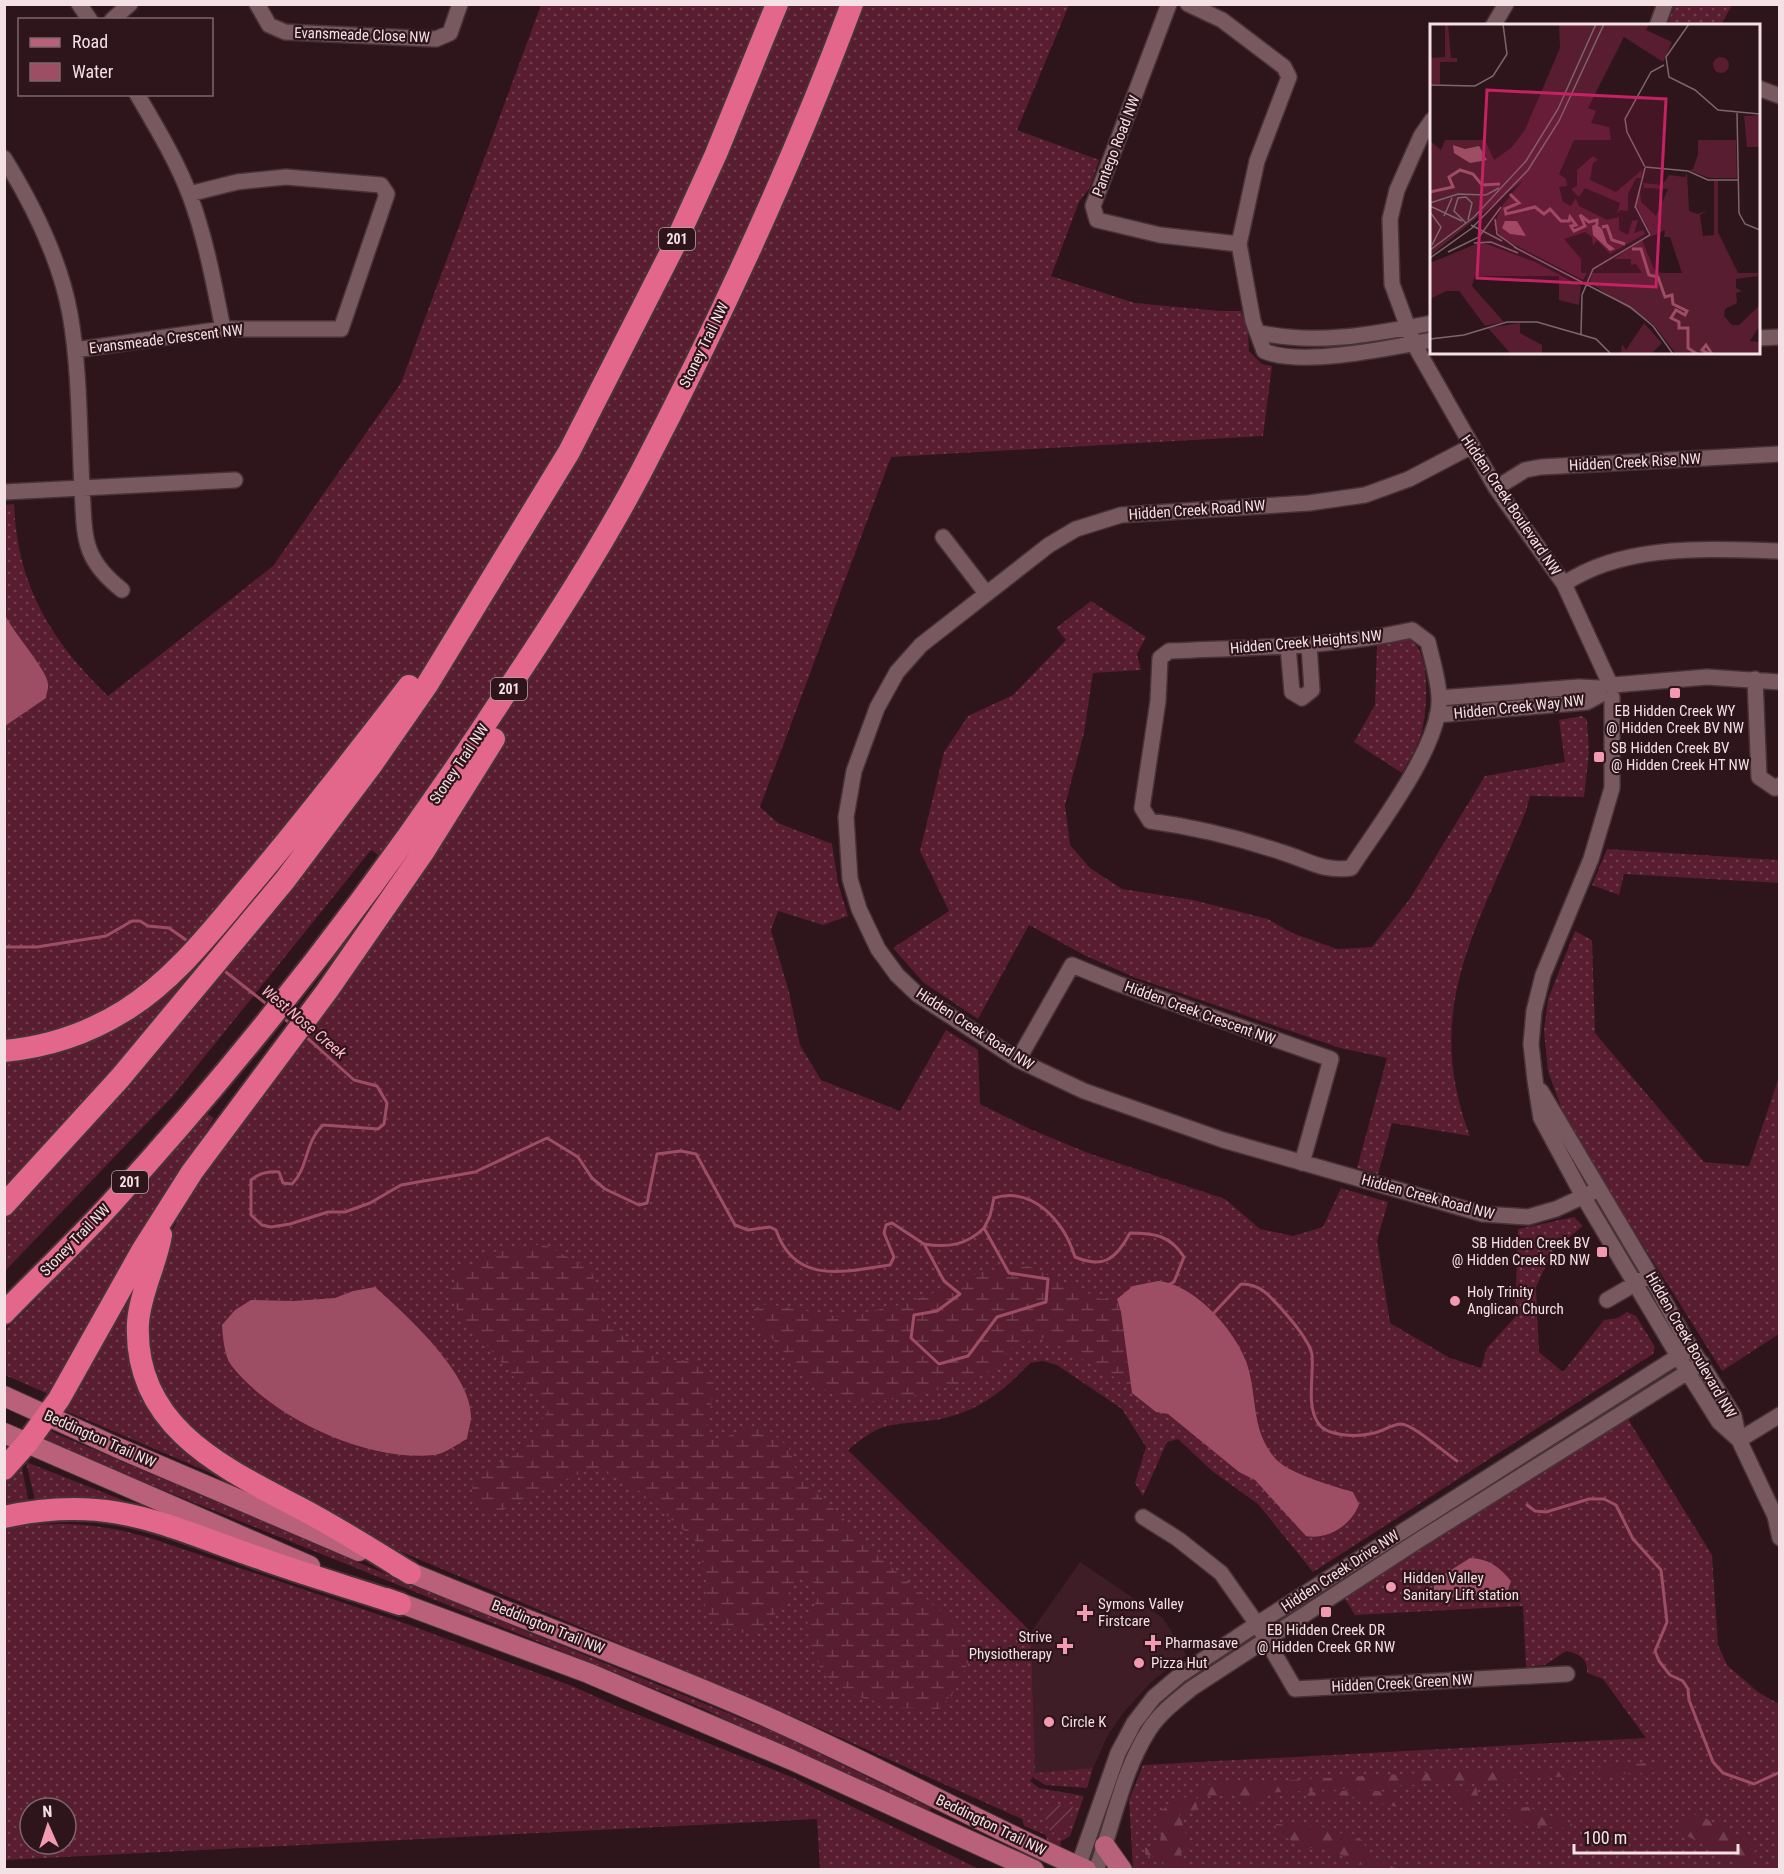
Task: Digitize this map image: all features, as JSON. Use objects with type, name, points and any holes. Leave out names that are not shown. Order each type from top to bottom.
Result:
[{"type":"highway","name":"201","points":[[4,1205],[46,1162],[241,934],[321,834],[427,685],[561,465],[674,246],[716,154],[777,4]]},
{"type":"highway","name":"Stoney Trail NW","points":[[4,1313],[107,1208],[249,1046],[372,889],[452,776],[529,658],[616,517],[640,473],[747,256],[788,166],[852,4]]},
{"type":"highway","points":[[4,1051],[48,1045],[95,1028],[144,997],[171,974],[220,921],[349,765],[425,664],[561,465]]},
{"type":"highway","points":[[4,1468],[27,1443],[72,1378],[142,1251],[199,1162],[327,991],[424,851],[584,594],[616,517]]},
{"type":"highway","points":[[162,1220],[161,1238],[145,1287],[138,1323],[147,1380],[165,1414],[190,1443],[228,1471],[301,1509],[410,1573]]},
{"type":"highway","points":[[4,1517],[52,1509],[89,1508],[120,1511],[166,1523],[265,1560],[400,1604]]},
{"type":"main road","name":"Beddington Trail NW","points":[[4,1396],[116,1448],[410,1573],[742,1706],[822,1742],[1028,1845],[1084,1869]]},
{"type":"main road","name":"Beddington Trail NW","points":[[4,1433],[400,1604],[588,1673],[792,1760],[1014,1864],[1034,1869]]},
{"type":"main road","points":[[1105,1846],[1110,1857],[1122,1869]]},
{"type":"street","points":[[79,4],[89,18]]},
{"type":"street","points":[[114,18],[130,4]]},
{"type":"street","name":"Evansmeade Close NW","points":[[257,4],[269,25],[285,32],[436,39],[450,33],[460,4]]},
{"type":"street","name":"Pantego Road NW","points":[[1169,4],[1093,206],[1097,220],[1160,236],[1239,244]]},
{"type":"street","points":[[1188,4],[1221,20],[1284,67],[1289,77],[1257,161],[1239,244],[1245,286],[1264,351],[1275,355],[1334,356],[1430,340]]},
{"type":"street","points":[[1494,24],[1506,4]]},
{"type":"street","points":[[1659,24],[1665,4]]},
{"type":"street","points":[[1760,89],[1779,96]]},
{"type":"street","points":[[138,96],[189,194],[210,264],[223,329]]},
{"type":"street","name":"Hidden Creek Boulevard NW","points":[[1430,122],[1408,163],[1397,190],[1390,219],[1392,284],[1414,344],[1470,447],[1564,584],[1597,654],[1607,691],[1611,721],[1612,788],[1602,825],[1543,975],[1534,1011],[1531,1044],[1541,1119],[1583,1196],[1637,1283],[1685,1352],[1702,1363],[1734,1416],[1739,1440]]},
{"type":"street","points":[[4,158],[37,218],[56,264],[70,311],[75,350],[86,542],[103,575],[122,590]]},
{"type":"street","name":"Evansmeade Crescent NW","points":[[75,350],[223,329],[341,329],[387,194],[381,185],[286,177],[237,182],[189,194]]},
{"type":"street","points":[[1257,332],[1320,339],[1430,323]]},
{"type":"street","points":[[1760,338],[1779,337]]},
{"type":"street","name":"Hidden Creek Road NW","points":[[1470,447],[1409,478],[1365,495],[1309,503],[1121,515],[1076,529],[1049,545],[921,645],[897,672],[877,708],[854,771],[846,816],[846,856],[859,909],[878,949],[897,975],[941,1011],[1018,1060],[1084,1091],[1223,1140],[1483,1214],[1502,1217],[1528,1216],[1556,1209],[1598,1190]]},
{"type":"street","name":"Hidden Creek Rise NW","points":[[1496,488],[1526,470],[1541,466],[1779,454]]},
{"type":"street","points":[[4,492],[235,480]]},
{"type":"street","points":[[943,537],[986,593]]},
{"type":"street","points":[[1564,584],[1583,571],[1632,556],[1720,550],[1779,551]]},
{"type":"street","name":"Hidden Creek Heights NW","points":[[1412,630],[1428,642],[1439,698],[1437,716],[1419,764],[1351,868],[1333,871],[1280,851],[1178,825],[1150,821],[1142,808],[1158,701],[1160,657],[1169,651],[1288,646],[1371,639],[1412,630]]},
{"type":"street","points":[[1288,646],[1292,692],[1302,698],[1312,690],[1309,645]]},
{"type":"street","name":"Hidden Creek Way NW","points":[[1437,716],[1587,702],[1607,691],[1642,684],[1707,677],[1779,682]]},
{"type":"street","points":[[1755,679],[1759,777],[1775,788],[1779,785]]},
{"type":"street","name":"Hidden Creek Way NW","points":[[1439,698],[1579,687],[1607,691]]},
{"type":"street","name":"Hidden Creek Crescent NW","points":[[1018,1060],[1072,964],[1116,983],[1331,1059],[1302,1163]]},
{"type":"street","name":"Hidden Creek Boulevard NW","points":[[1534,1080],[1650,1275],[1685,1352],[1687,1371],[1719,1422],[1739,1440]]},
{"type":"street","points":[[1607,1300],[1650,1275]]},
{"type":"street","name":"Hidden Creek Drive NW","points":[[1084,1869],[1118,1753],[1134,1723],[1154,1697],[1180,1676],[1257,1624],[1685,1352]]},
{"type":"street","name":"Hidden Creek Drive NW","points":[[1084,1869],[1105,1846],[1130,1769],[1149,1730],[1167,1708],[1192,1688],[1266,1640],[1702,1363]]},
{"type":"street","points":[[1779,1415],[1739,1440],[1775,1516],[1779,1538]]},
{"type":"street","points":[[1143,1517],[1178,1539],[1221,1572],[1266,1640]]},
{"type":"street","points":[[1365,1556],[1376,1571]]},
{"type":"street","name":"Hidden Creek Green NW","points":[[1266,1640],[1295,1689],[1567,1674]]},
{"type":"street","points":[[1154,1697],[1167,1708]]},
{"type":"shaded area","points":[[1080,1562],[1163,1618],[1186,1655],[1151,1682],[1123,1713],[1108,1735],[1093,1768],[1035,1774],[1031,1632]]},
{"type":"green space","points":[[1675,4],[1732,4],[1722,24],[1667,24]]},
{"type":"green space","points":[[541,5],[1069,5],[1017,130],[1099,160],[1090,187],[1079,202],[1051,276],[1135,303],[1241,311],[1248,332],[1249,351],[1262,364],[1272,366],[1263,436],[891,457],[760,807],[778,823],[832,844],[838,883],[848,916],[823,925],[778,911],[771,930],[789,992],[800,1045],[821,1080],[900,1111],[946,1030],[978,1050],[980,1104],[1030,1129],[1088,1153],[1225,1199],[1260,1229],[1293,1236],[1323,1227],[1341,1188],[1388,1202],[1377,1241],[1390,1323],[1450,1358],[1481,1368],[1487,1348],[1515,1317],[1518,1229],[1574,1217],[1583,1226],[1553,1250],[1536,1287],[1539,1352],[1563,1372],[1604,1320],[1618,1318],[1627,1312],[1636,1316],[1655,1347],[1653,1354],[1313,1572],[1258,1504],[1212,1471],[1178,1439],[1167,1442],[1143,1496],[1135,1483],[1146,1447],[1122,1409],[1057,1365],[1043,1361],[1030,1363],[996,1394],[977,1406],[947,1418],[895,1424],[881,1428],[848,1450],[1031,1632],[1035,1773],[1093,1768],[1087,1788],[1045,1785],[1033,1777],[1030,1781],[1039,1788],[1084,1796],[1070,1836],[1060,1842],[1061,1846],[1048,1845],[1046,1835],[1024,1826],[1022,1819],[796,1718],[392,1548],[266,1483],[187,1429],[154,1375],[146,1332],[161,1256],[190,1192],[247,1104],[293,1056],[317,1011],[415,880],[371,850],[172,1097],[5,1271],[5,505],[14,504],[22,560],[41,610],[70,654],[108,696],[273,566],[401,383]]},
{"type":"green space","points":[[1091,601],[1146,637],[1137,654],[1141,670],[1093,673],[1084,733],[1065,805],[1070,845],[1090,868],[1122,889],[1193,900],[1268,919],[1292,933],[1337,949],[1372,947],[1409,900],[1485,776],[1565,762],[1559,720],[1582,716],[1587,720],[1589,753],[1584,797],[1530,796],[1526,811],[1475,930],[1462,968],[1454,1007],[1451,1047],[1456,1090],[1470,1136],[1392,1123],[1378,1174],[1357,1168],[1387,1058],[1340,1048],[1136,978],[1084,955],[1029,925],[978,1019],[924,983],[893,948],[949,911],[920,851],[944,752],[968,716],[1013,695],[1066,640],[1056,628]]},
{"type":"green space","points":[[1409,639],[1416,645],[1425,668],[1426,695],[1420,737],[1402,773],[1354,742],[1375,705],[1377,645]]},
{"type":"green space","points":[[1607,849],[1779,860],[1779,883],[1624,874],[1619,895],[1592,885]]},
{"type":"green space","points":[[1575,931],[1592,940],[1595,1033],[1704,1162],[1749,1166],[1779,1077],[1779,1334],[1722,1371],[1567,1124],[1548,1071],[1544,1031],[1548,999]]},
{"type":"green space","points":[[206,1113],[214,1118],[57,1387],[48,1394],[5,1375],[5,1330],[31,1305]]},
{"type":"green space","points":[[543,1244],[591,1269],[603,1311],[624,1338],[666,1360],[693,1360],[715,1385],[706,1431],[718,1443],[739,1430],[763,1425],[789,1448],[798,1477],[837,1512],[872,1550],[957,1626],[970,1657],[956,1689],[939,1709],[902,1708],[855,1696],[822,1673],[805,1629],[820,1592],[815,1583],[799,1578],[766,1627],[741,1633],[714,1624],[705,1607],[706,1578],[697,1542],[638,1490],[597,1468],[569,1478],[491,1515],[471,1496],[474,1478],[522,1450],[550,1408],[518,1382],[460,1314],[448,1295],[459,1271],[494,1252]]},
{"type":"green space","points":[[1028,1266],[1101,1299],[1117,1299],[1121,1312],[1132,1393],[1114,1377],[1045,1338],[1014,1346],[988,1371],[975,1378],[936,1391],[890,1400],[851,1401],[837,1397],[814,1381],[792,1361],[754,1319],[754,1308],[767,1304],[841,1317],[896,1306],[939,1291],[982,1271]]},
{"type":"green space","points":[[131,1293],[136,1294],[137,1364],[221,1471],[220,1477],[66,1411]]},
{"type":"green space","points":[[1626,1416],[1712,1555],[1718,1645],[1727,1665],[1758,1692],[1779,1704],[1779,1869],[1133,1869],[1129,1800],[1143,1765],[1646,1738],[1603,1679],[1587,1673],[1586,1664],[1579,1655],[1566,1651],[1545,1665],[1526,1667],[1523,1606],[1355,1615],[1344,1597]]},
{"type":"green space","points":[[50,1431],[395,1578],[782,1735],[931,1808],[929,1812],[866,1788],[702,1708],[42,1441]]},
{"type":"green space","points":[[26,1462],[148,1510],[36,1504]]},
{"type":"green space","points":[[17,1467],[22,1468],[29,1505],[5,1510],[4,1478]]},
{"type":"green space","points":[[29,1519],[33,1525],[77,1525],[133,1533],[407,1624],[572,1686],[794,1778],[979,1869],[820,1869],[817,1819],[5,1860],[5,1527]]},
{"type":"green space","points":[[1658,1762],[1661,1765],[1659,1772],[1594,1775],[1592,1768]]},
{"type":"green space","points":[[1569,1767],[1578,1769],[1579,1776],[1532,1778],[1531,1772]]},
{"type":"green space","points":[[1457,1771],[1517,1772],[1519,1779],[1266,1793],[1266,1799],[1253,1811],[1239,1800],[1239,1794],[1196,1797],[1197,1808],[1191,1813],[1184,1811],[1179,1813],[1189,1843],[1181,1853],[1186,1865],[1183,1869],[1172,1869],[1145,1854],[1145,1848],[1160,1841],[1161,1834],[1156,1825],[1155,1816],[1177,1798],[1195,1797],[1194,1791],[1199,1785]]},
{"type":"green space","points":[[1449,1786],[1466,1791],[1476,1787],[1478,1796],[1468,1804],[1462,1804],[1447,1792]]},
{"type":"green space","points":[[1366,1790],[1399,1793],[1402,1805],[1397,1807],[1355,1797],[1309,1800],[1307,1795],[1310,1792]]},
{"type":"green space","points":[[1068,1802],[1073,1807],[1069,1823],[1052,1833],[1046,1825],[1046,1810]]},
{"type":"green space","points":[[1528,1807],[1572,1824],[1573,1828],[1530,1825],[1506,1814],[1507,1809]]},
{"type":"green space","points":[[1697,1814],[1745,1839],[1755,1850],[1752,1868],[1745,1869],[1738,1861],[1725,1859],[1716,1849],[1680,1833],[1683,1818]]},
{"type":"green space","points":[[1276,1824],[1322,1827],[1362,1840],[1371,1856],[1397,1869],[1377,1869],[1367,1864],[1356,1865],[1342,1855],[1324,1848],[1303,1848],[1276,1831]]},
{"type":"water","points":[[5,615],[42,670],[48,686],[46,698],[5,726]]},
{"type":"water","points":[[1158,1281],[1172,1284],[1198,1299],[1211,1310],[1232,1335],[1250,1373],[1261,1434],[1274,1457],[1299,1474],[1353,1492],[1359,1504],[1356,1512],[1345,1524],[1323,1536],[1306,1536],[1255,1480],[1239,1472],[1168,1414],[1156,1412],[1132,1393],[1121,1312],[1117,1299],[1133,1286]]},
{"type":"water","points":[[375,1287],[419,1328],[449,1363],[468,1399],[471,1421],[467,1439],[442,1453],[408,1455],[380,1451],[351,1444],[323,1432],[296,1419],[271,1402],[249,1384],[229,1361],[224,1346],[222,1325],[235,1310],[251,1300],[293,1301],[335,1298],[353,1291]]},
{"type":"water","points":[[1470,1558],[1493,1564],[1511,1581],[1508,1590],[1504,1593],[1442,1598],[1434,1592],[1434,1581]]},
{"type":"waterway","name":"West Nose Creek","points":[[4,947],[37,947],[106,936],[132,921],[140,921],[148,926],[169,928],[189,942]]},
{"type":"waterway","name":"West Nose Creek","points":[[222,969],[269,1006]]},
{"type":"waterway","name":"West Nose Creek","points":[[281,1016],[292,1025]]},
{"type":"waterway","name":"West Nose Creek","points":[[304,1035],[354,1080],[377,1086],[387,1103],[384,1124],[378,1129],[323,1125],[313,1139],[301,1170],[292,1184],[283,1183],[279,1172],[264,1173],[251,1180],[251,1215],[262,1225],[271,1227],[290,1224],[328,1212],[345,1212],[370,1203],[401,1185],[475,1172],[547,1138],[578,1157],[592,1178],[605,1189],[639,1205],[647,1203],[657,1154],[681,1151],[696,1154],[735,1225],[748,1230],[770,1227],[776,1230],[784,1248],[795,1260],[822,1271],[838,1272],[890,1265],[894,1257],[884,1233],[886,1225],[892,1223],[924,1244],[944,1281],[960,1294],[937,1311],[914,1315],[911,1338],[939,1364],[968,1356],[997,1317],[1046,1302],[1048,1279],[1009,1273],[984,1228],[990,1216],[994,1198],[1022,1197],[1034,1202],[1055,1220],[1063,1231],[1075,1257],[1085,1260],[1101,1262],[1108,1259],[1120,1249],[1130,1233],[1161,1237],[1173,1244],[1184,1257],[1174,1282],[1168,1285]]},
{"type":"waterway","name":"West Nose Creek","points":[[924,1244],[941,1246],[957,1244],[978,1234],[984,1228]]},
{"type":"waterway","name":"West Nose Creek","points":[[1212,1315],[1241,1284],[1261,1289],[1293,1322],[1310,1348],[1312,1408],[1314,1416],[1322,1427],[1334,1433],[1356,1435],[1373,1433],[1400,1424],[1405,1425],[1420,1433],[1457,1461]]},
{"type":"waterway","name":"West Nose Creek","points":[[1527,1505],[1535,1511],[1546,1512],[1589,1499],[1604,1499],[1616,1505],[1633,1539],[1661,1570],[1667,1622],[1655,1651],[1659,1661],[1670,1675],[1683,1681],[1688,1689],[1689,1700],[1713,1762],[1723,1773],[1754,1784],[1780,1772]]},
{"type":"place","name":"EB Hidden Creek WY @ Hidden Creek BV NW","points":[[1675,693]]},
{"type":"place","name":"SB Hidden Creek BV @ Hidden Creek HT NW","points":[[1599,757]]},
{"type":"place","name":"SB Hidden Creek BV @ Hidden Creek RD NW","points":[[1602,1252]]},
{"type":"place","name":"Holy Trinity Anglican Church","points":[[1455,1301]]},
{"type":"place","name":"Hidden Valley Sanitary Lift station","points":[[1391,1587]]},
{"type":"place","name":"EB Hidden Creek DR @ Hidden Creek GR NW","points":[[1326,1612]]},
{"type":"place","name":"Symons Valley Firstcare","points":[[1085,1613]]},
{"type":"place","name":"Pharmasave","points":[[1153,1643]]},
{"type":"place","name":"Strive Physiotherapy","points":[[1065,1646]]},
{"type":"place","name":"Pizza Hut","points":[[1139,1663]]},
{"type":"place","name":"Circle K","points":[[1049,1722]]}]
